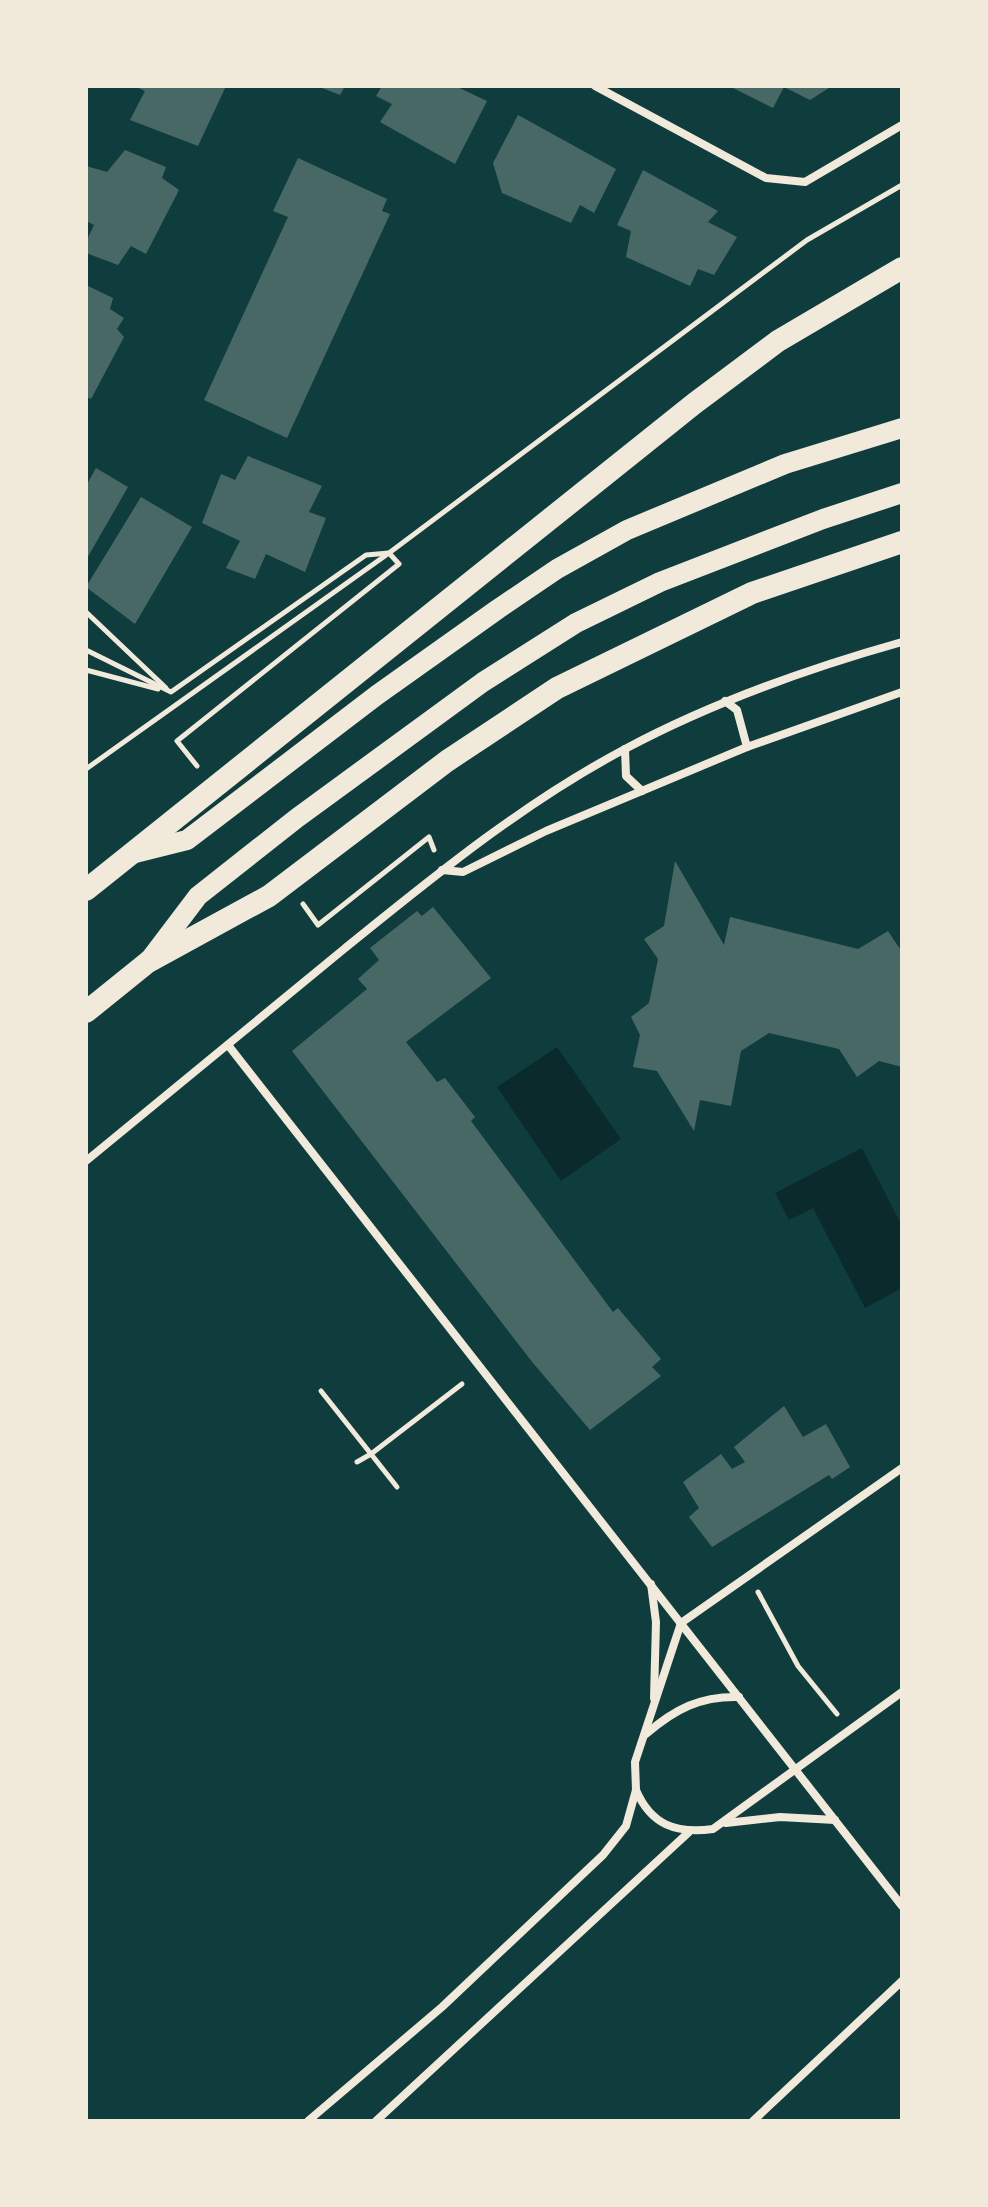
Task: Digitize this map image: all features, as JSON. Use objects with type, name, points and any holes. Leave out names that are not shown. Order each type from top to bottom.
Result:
[{"type":"highway","points":[[86,890],[695,403],[778,341],[902,268]]},
{"type":"highway","points":[[86,1012],[148,962],[269,896],[447,761],[557,688],[752,593],[902,542]]},
{"type":"main road","points":[[135,853],[187,840],[426,660],[557,569],[616,536],[785,464],[902,428]]},
{"type":"main road","points":[[148,962],[198,896],[297,818],[483,682],[576,623],[660,582],[823,519],[902,493]]},
{"type":"street","points":[[595,86],[766,178],[805,182],[902,125]]},
{"type":"street","points":[[86,1161],[441,870],[536,802],[625,749],[725,701],[795,674],[902,642]]},
{"type":"street","points":[[441,870],[463,872],[546,831],[747,747],[902,692]]},
{"type":"street","points":[[725,701],[737,710],[747,747]]},
{"type":"street","points":[[625,749],[626,776],[642,791]]},
{"type":"street","points":[[228,1045],[902,1906]]},
{"type":"street","points":[[308,2121],[442,2007],[603,1855],[626,1826],[636,1790],[635,1762],[681,1623],[902,1468]]},
{"type":"street","points":[[651,1583],[656,1622],[654,1709]]},
{"type":"street","points":[[725,1823],[902,1692]]},
{"type":"street","points":[[645,1735],[667,1716],[690,1703],[717,1697],[739,1697]]},
{"type":"street","points":[[636,1790],[643,1807],[654,1818],[669,1828],[689,1832],[725,1823],[780,1817],[835,1820]]},
{"type":"street","points":[[376,2121],[689,1832]]},
{"type":"street","points":[[753,2121],[902,1981]]},
{"type":"path","points":[[86,769],[389,553],[807,240],[902,185]]},
{"type":"path","points":[[177,741],[399,564],[389,553]]},
{"type":"path","points":[[86,670],[171,692],[366,555],[389,553]]},
{"type":"path","points":[[86,612],[171,692]]},
{"type":"path","points":[[86,650],[171,692]]},
{"type":"path","points":[[318,925],[429,837],[434,850]]},
{"type":"path","points":[[357,1462],[462,1384]]},
{"type":"path","points":[[321,1391],[397,1487]]},
{"type":"path","points":[[748,1574],[798,1666],[850,1731]]},
{"type":"water","points":[[557,1047],[621,1139],[561,1181],[497,1087]]},
{"type":"water","points":[[862,1148],[902,1226],[902,1288],[865,1308],[813,1208],[789,1220],[775,1193]]},
{"type":"building","points":[[134,86],[226,86],[198,146],[130,120],[145,91]]},
{"type":"building","points":[[317,86],[345,86],[340,95]]},
{"type":"building","points":[[382,86],[455,86],[487,101],[455,164],[380,122],[392,104],[376,96]]},
{"type":"building","points":[[729,86],[832,86],[810,100],[784,87],[773,108]]},
{"type":"building","points":[[518,115],[616,169],[594,213],[580,205],[571,223],[502,193],[493,163]]},
{"type":"building","points":[[125,150],[166,167],[162,178],[179,190],[146,254],[131,246],[118,265],[86,253],[86,242],[94,225],[86,221],[86,166],[107,172]]},
{"type":"building","points":[[298,158],[387,199],[382,211],[390,214],[287,438],[204,400],[288,217],[273,211]]},
{"type":"building","points":[[643,170],[718,211],[708,222],[737,237],[714,275],[698,269],[690,286],[626,257],[631,231],[617,225]]},
{"type":"building","points":[[86,285],[113,298],[110,309],[124,318],[117,329],[124,337],[91,399],[86,397]]},
{"type":"building","points":[[248,456],[322,486],[309,512],[326,518],[305,572],[266,554],[255,579],[226,568],[240,541],[202,523],[221,474],[235,480]]},
{"type":"building","points":[[96,468],[128,487],[86,560],[86,486]]},
{"type":"building","points":[[141,497],[192,527],[135,624],[86,587]]},
{"type":"building","points":[[675,861],[724,945],[730,917],[858,949],[888,931],[902,952],[902,1067],[879,1061],[857,1077],[839,1049],[769,1033],[741,1051],[731,1106],[700,1100],[694,1131],[657,1071],[633,1067],[640,1035],[631,1017],[649,1003],[658,959],[644,939],[664,926]]},
{"type":"building","points":[[433,907],[491,978],[406,1042],[437,1082],[445,1078],[475,1117],[471,1121],[613,1312],[618,1308],[661,1359],[652,1367],[661,1376],[590,1430],[533,1363],[292,1051],[367,989],[358,979],[379,960],[370,948],[417,911],[422,916]]},
{"type":"building","points":[[784,1406],[803,1437],[826,1424],[850,1467],[832,1479],[829,1475],[712,1547],[689,1517],[699,1508],[683,1482],[721,1454],[732,1469],[745,1462],[734,1447]]}]
